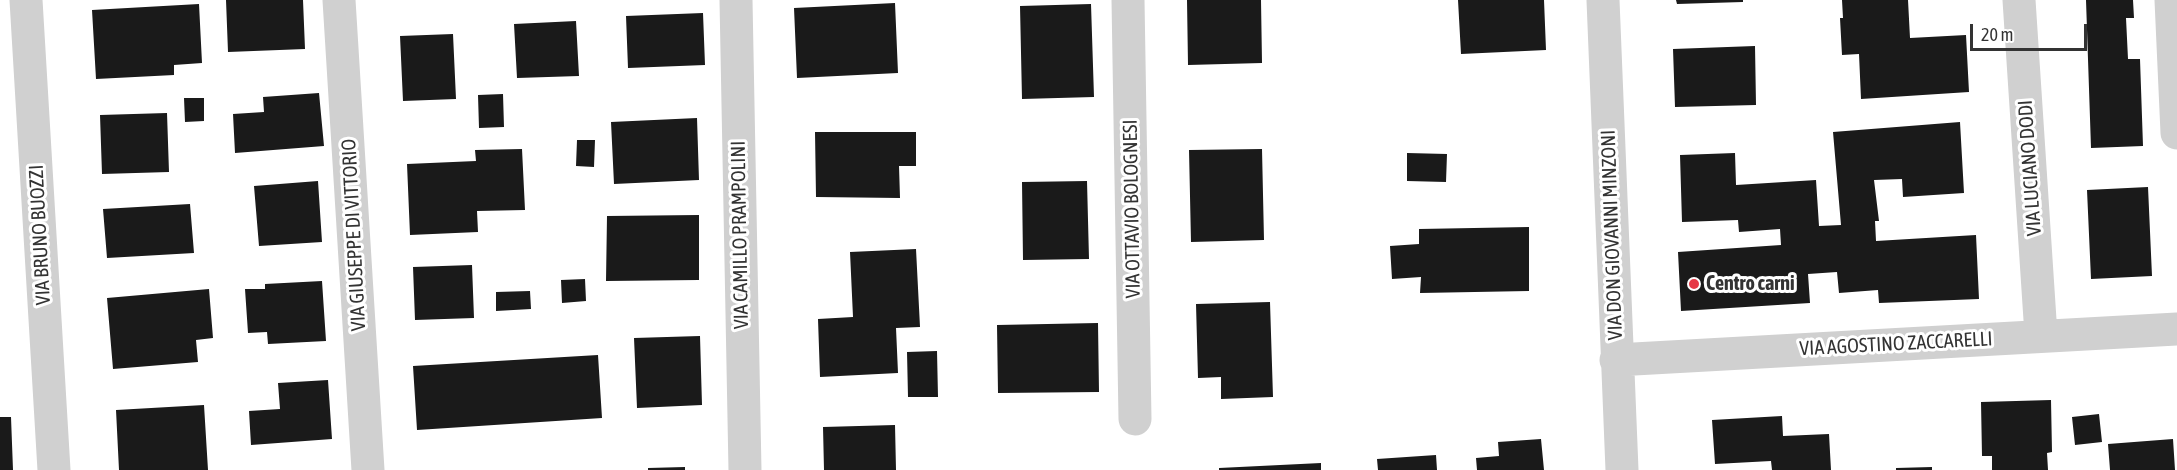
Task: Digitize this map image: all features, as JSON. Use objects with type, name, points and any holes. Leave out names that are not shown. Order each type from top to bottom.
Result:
[{"type":"street","name":"VIA BRUNO BUOZZI","points":[[26,0],[54,470]]},
{"type":"street","name":"VIA GIUSEPPE DI VITTORIO","points":[[339,0],[368,470]]},
{"type":"street","name":"VIA CAMILLO PRAMPOLINI","points":[[736,0],[745,470]]},
{"type":"street","name":"VIA OTTAVIO BOLOGNESI","points":[[1128,0],[1135,419]]},
{"type":"street","name":"VIA DON GIOVANNI MINZONI","points":[[1604,0],[1622,470]]},
{"type":"street","name":"VIA LUCIANO DODI","points":[[2019,0],[2041,335]]},
{"type":"street","points":[[2171,0],[2177,133]]},
{"type":"street","name":"VIA AGOSTINO ZACCARELLI","points":[[1616,360],[2177,328]]},
{"type":"building","points":[[226,0],[303,0],[305,49],[228,52]]},
{"type":"building","points":[[1187,0],[1261,0],[1262,63],[1188,65]]},
{"type":"building","points":[[1458,0],[1544,0],[1546,50],[1461,54]]},
{"type":"building","points":[[1676,0],[1743,0],[1743,2],[1677,4]]},
{"type":"building","points":[[1842,0],[1908,0],[1910,38],[1966,35],[1969,92],[1861,99],[1859,54],[1842,55],[1840,18],[1843,18]]},
{"type":"building","points":[[2086,0],[2133,0],[2134,18],[2126,18],[2128,59],[2140,59],[2143,146],[2091,148]]},
{"type":"building","points":[[895,3],[898,73],[797,78],[794,8]]},
{"type":"building","points":[[199,4],[202,63],[174,65],[174,75],[96,79],[92,10]]},
{"type":"building","points":[[1091,4],[1094,97],[1022,99],[1020,6]]},
{"type":"building","points":[[703,13],[705,65],[628,68],[626,16]]},
{"type":"building","points":[[576,21],[579,76],[517,78],[514,24]]},
{"type":"building","points":[[453,34],[456,99],[403,101],[400,36]]},
{"type":"building","points":[[1755,46],[1756,105],[1675,107],[1673,49]]},
{"type":"building","points":[[319,93],[324,146],[235,153],[233,114],[264,112],[263,97]]},
{"type":"building","points":[[503,94],[504,127],[479,128],[478,95]]},
{"type":"building","points":[[184,98],[204,98],[204,121],[185,122]]},
{"type":"building","points":[[167,113],[169,172],[102,174],[100,115]]},
{"type":"building","points":[[697,118],[699,180],[614,184],[611,122]]},
{"type":"building","points":[[1960,122],[1964,193],[1903,197],[1902,179],[1874,180],[1879,221],[1875,221],[1876,241],[1976,235],[1979,299],[1879,303],[1878,290],[1839,293],[1837,272],[1808,274],[1810,303],[1681,311],[1678,252],[1781,245],[1780,229],[1739,232],[1738,220],[1682,222],[1680,155],[1735,153],[1736,185],[1816,180],[1819,226],[1841,225],[1833,132]]},
{"type":"building","points":[[815,132],[916,132],[916,166],[899,166],[900,198],[816,197]]},
{"type":"building","points":[[577,140],[595,140],[594,167],[576,166]]},
{"type":"building","points":[[522,149],[525,210],[477,211],[478,232],[410,235],[407,164],[476,161],[475,150]]},
{"type":"building","points":[[1262,149],[1264,240],[1191,242],[1189,150]]},
{"type":"building","points":[[1407,153],[1447,154],[1446,182],[1407,181]]},
{"type":"building","points":[[318,181],[322,242],[259,246],[254,186]]},
{"type":"building","points":[[1087,181],[1089,259],[1023,260],[1022,182]]},
{"type":"building","points":[[2148,187],[2152,276],[2091,279],[2087,190]]},
{"type":"building","points":[[190,204],[194,253],[107,258],[103,209]]},
{"type":"building","points":[[699,215],[699,280],[606,281],[607,216]]},
{"type":"building","points":[[1529,227],[1529,291],[1420,293],[1421,277],[1392,279],[1390,246],[1419,244],[1419,229]]},
{"type":"building","points":[[916,249],[920,327],[896,328],[898,373],[820,377],[818,319],[853,317],[850,252]]},
{"type":"building","points":[[472,265],[474,318],[415,320],[413,267]]},
{"type":"building","points":[[585,279],[586,301],[562,303],[561,280]]},
{"type":"building","points":[[322,281],[326,341],[268,344],[267,332],[248,333],[245,289],[265,289],[265,284]]},
{"type":"building","points":[[209,289],[213,338],[196,340],[198,362],[113,369],[107,298]]},
{"type":"building","points":[[530,291],[531,309],[496,311],[496,292]]},
{"type":"building","points":[[1270,302],[1273,397],[1221,399],[1221,377],[1198,378],[1196,304]]},
{"type":"building","points":[[1098,323],[1099,392],[998,393],[997,325]]},
{"type":"building","points":[[700,336],[702,405],[637,408],[634,338]]},
{"type":"building","points":[[937,351],[938,397],[908,397],[907,352]]},
{"type":"building","points":[[598,355],[602,418],[417,430],[413,366]]},
{"type":"building","points":[[328,380],[332,439],[251,445],[249,411],[280,409],[278,383]]},
{"type":"building","points":[[2051,400],[2052,452],[2047,453],[2048,470],[1992,470],[1992,456],[1982,456],[1981,402]]},
{"type":"building","points":[[204,405],[208,470],[119,470],[116,410]]},
{"type":"building","points":[[2099,414],[2102,442],[2075,445],[2072,417]]},
{"type":"building","points":[[1782,416],[1783,436],[1829,434],[1831,470],[1772,470],[1771,461],[1715,464],[1712,420]]},
{"type":"building","points":[[0,417],[11,417],[13,470],[0,470]]},
{"type":"building","points":[[895,425],[896,470],[824,470],[823,427]]},
{"type":"building","points":[[1541,439],[1544,470],[1477,470],[1476,458],[1499,456],[1498,442]]},
{"type":"building","points":[[2173,439],[2175,470],[2110,470],[2108,444]]},
{"type":"building","points":[[1436,455],[1437,470],[1378,470],[1377,459]]},
{"type":"building","points":[[1321,463],[1321,470],[1219,470],[1219,468]]},
{"type":"building","points":[[685,467],[685,470],[648,470],[648,468]]},
{"type":"building","points":[[1932,467],[1932,470],[1896,470],[1896,468]]},
{"type":"place","name":"Centro carni","points":[[1694,284]]}]
